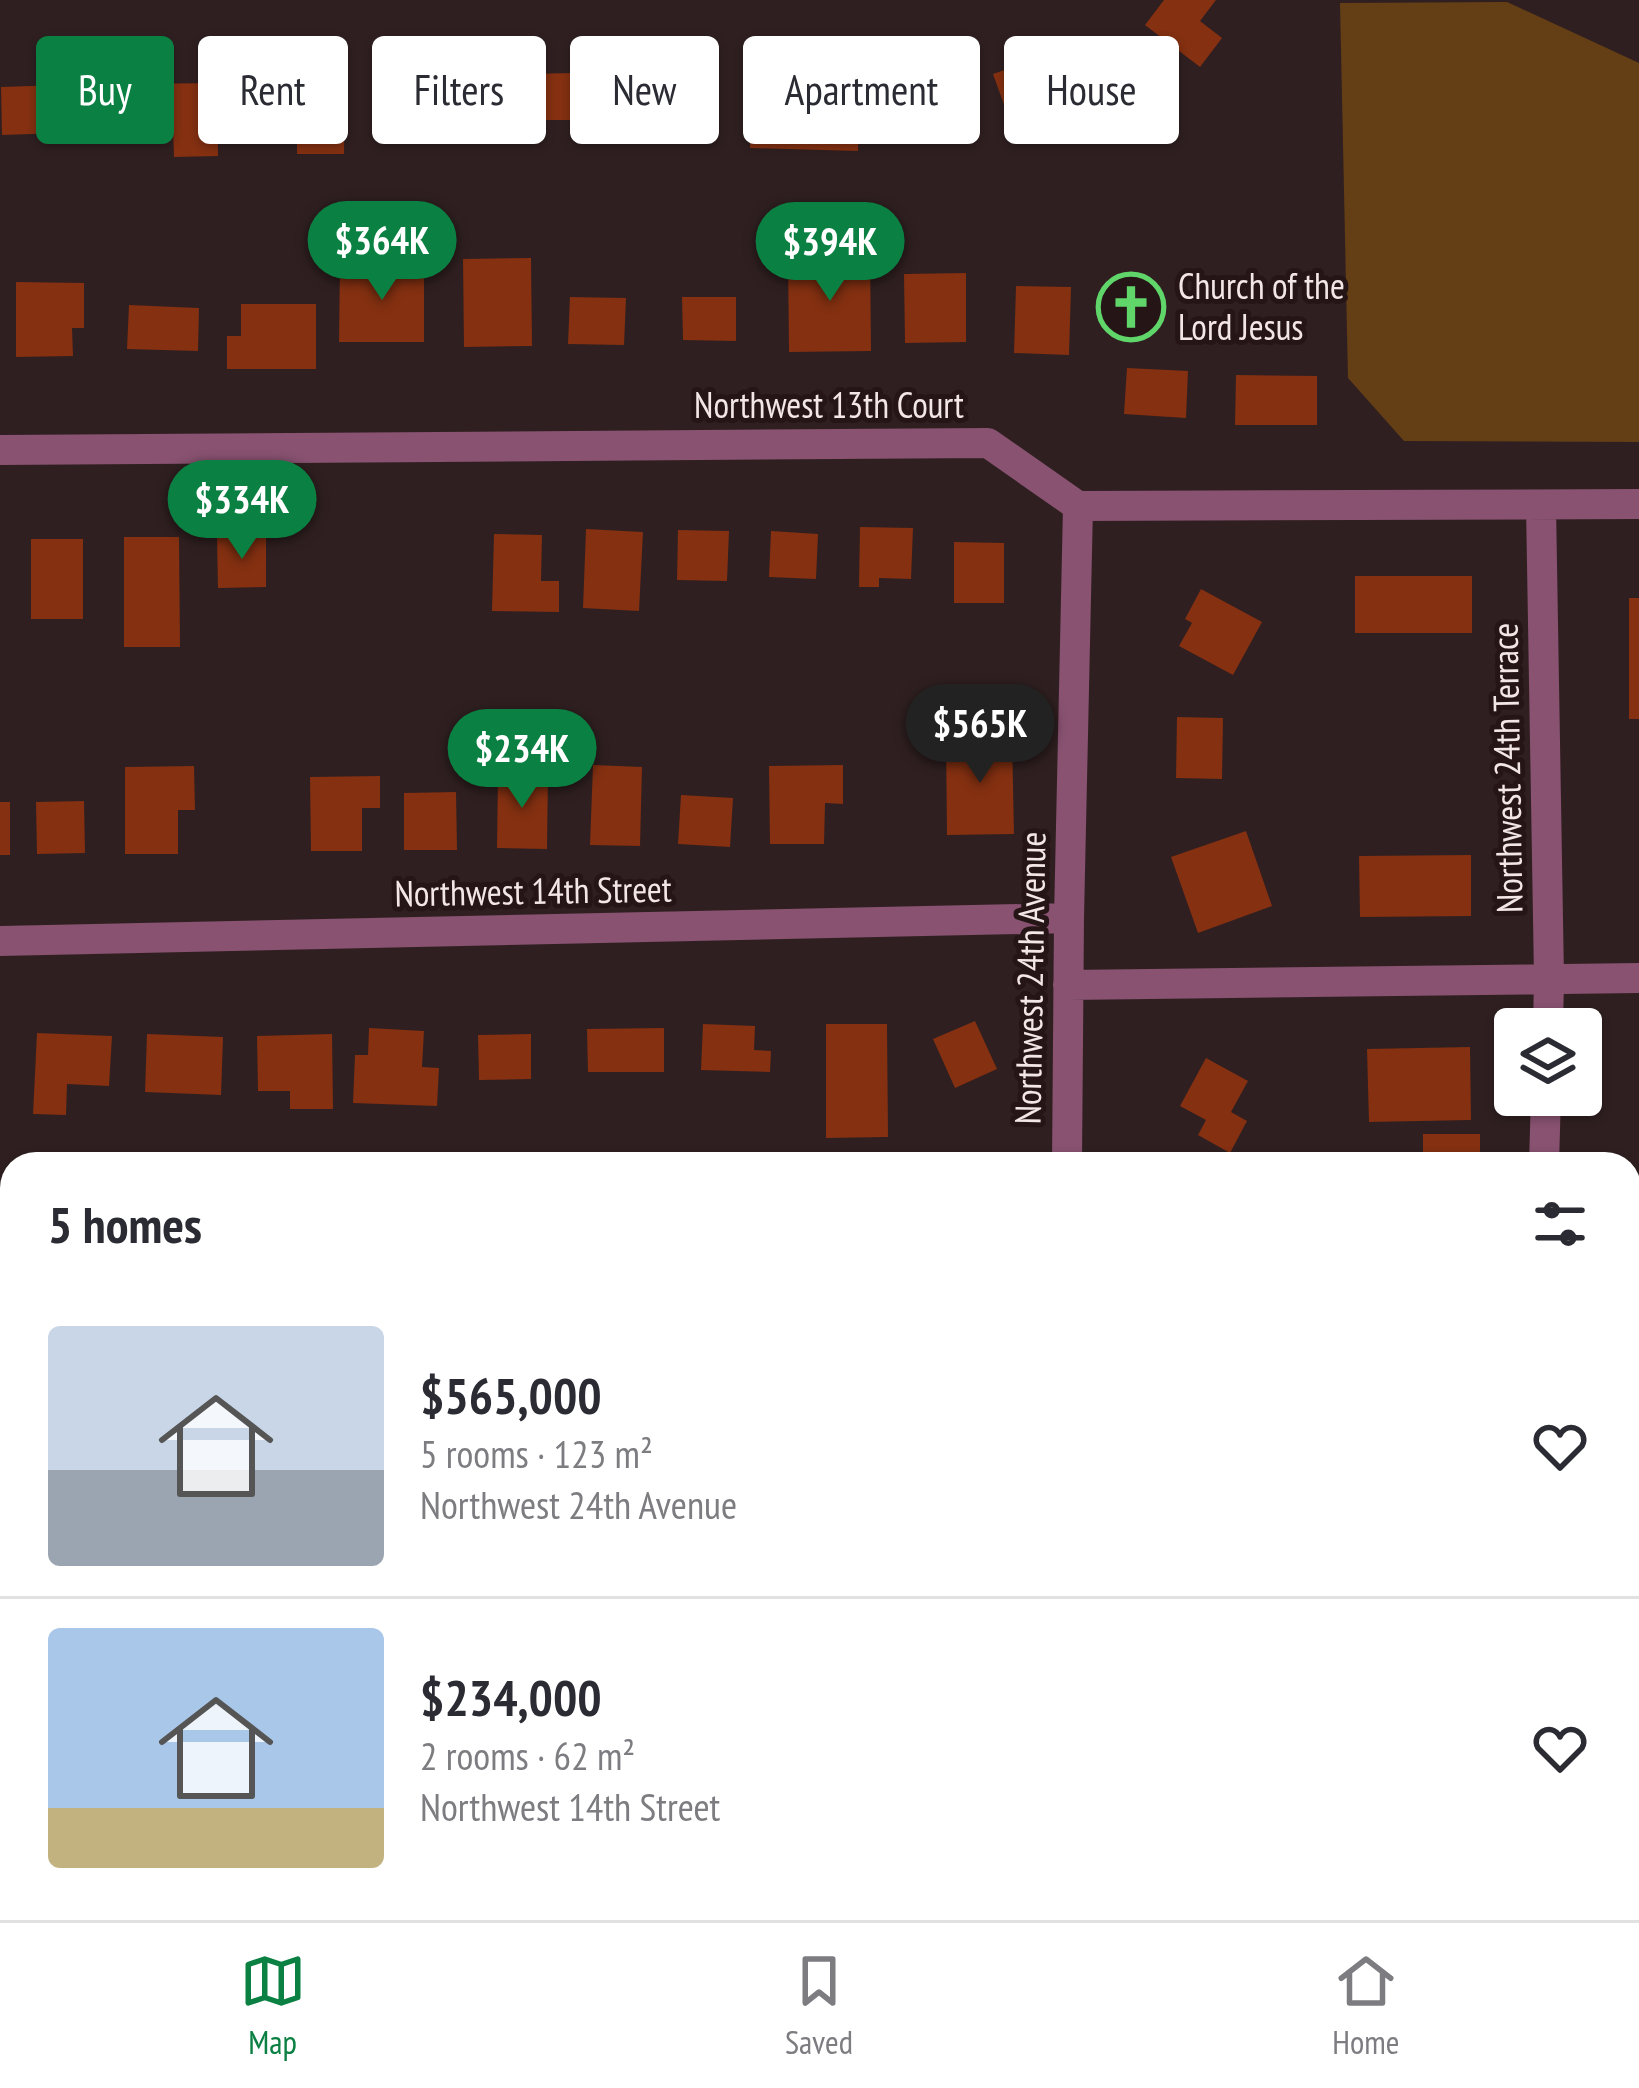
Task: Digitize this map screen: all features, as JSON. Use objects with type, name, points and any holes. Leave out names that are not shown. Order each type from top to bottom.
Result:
[{"type":"street","name":"Northwest 13th Court","points":[[0,450],[988,443],[1078,506]]},
{"type":"street","points":[[1078,506],[1639,504]]},
{"type":"street","name":"Northwest 24th Terrace","points":[[1541,505],[1548,1008]]},
{"type":"street","name":"Northwest 24th Avenue","points":[[1067,1152],[1078,506]]},
{"type":"street","name":"Northwest 14th Street","points":[[0,941],[1069,918]]},
{"type":"street","points":[[1068,985],[1639,978]]},
{"type":"street","points":[[1544,1152],[1545,1116]]},
{"type":"shaded area","points":[[1507,2],[1639,63],[1639,442],[1404,441],[1348,378],[1340,3]]},
{"type":"building","points":[[1164,0],[1216,0],[1200,21],[1222,38],[1200,67],[1179,51],[1179,36],[1159,36],[1145,25]]},
{"type":"building","points":[[1004,70],[1004,105],[993,74]]},
{"type":"building","points":[[570,73],[570,120],[546,120],[546,74]]},
{"type":"building","points":[[198,83],[198,144],[218,144],[218,156],[174,157],[174,84]]},
{"type":"building","points":[[36,86],[36,134],[2,135],[1,87]]},
{"type":"building","points":[[297,144],[344,144],[344,154],[297,154]]},
{"type":"building","points":[[750,144],[858,144],[858,151],[750,148]]},
{"type":"building","points":[[870,255],[871,351],[789,352],[788,256]]},
{"type":"building","points":[[531,258],[532,346],[464,347],[463,259]]},
{"type":"building","points":[[340,263],[424,263],[424,342],[339,342]]},
{"type":"building","points":[[966,273],[966,342],[905,343],[904,274]]},
{"type":"building","points":[[16,282],[84,283],[84,328],[72,328],[73,356],[16,357]]},
{"type":"building","points":[[1016,286],[1071,287],[1069,355],[1014,353]]},
{"type":"building","points":[[570,297],[626,298],[624,345],[568,344]]},
{"type":"building","points":[[682,297],[736,297],[736,341],[683,340]]},
{"type":"building","points":[[241,304],[316,304],[316,369],[227,369],[227,336],[241,336]]},
{"type":"building","points":[[129,305],[199,308],[198,351],[127,349]]},
{"type":"building","points":[[1127,368],[1188,371],[1186,418],[1124,414]]},
{"type":"building","points":[[1236,375],[1317,376],[1317,425],[1235,425]]},
{"type":"building","points":[[860,527],[913,528],[911,579],[879,578],[879,587],[859,587]]},
{"type":"building","points":[[586,529],[643,532],[639,611],[583,608]]},
{"type":"building","points":[[678,530],[729,531],[727,581],[677,580]]},
{"type":"building","points":[[771,531],[818,534],[816,579],[769,577]]},
{"type":"building","points":[[494,534],[542,535],[541,581],[559,581],[559,612],[492,611]]},
{"type":"building","points":[[124,537],[179,537],[180,647],[124,647]]},
{"type":"building","points":[[266,537],[266,587],[218,588],[217,538]]},
{"type":"building","points":[[31,539],[83,539],[83,619],[31,619]]},
{"type":"building","points":[[954,542],[1004,543],[1004,603],[954,603]]},
{"type":"building","points":[[1355,576],[1472,576],[1472,633],[1355,633]]},
{"type":"building","points":[[1201,589],[1262,622],[1233,675],[1179,646],[1192,623],[1185,619]]},
{"type":"building","points":[[1629,598],[1639,598],[1639,719],[1629,719]]},
{"type":"building","points":[[1177,717],[1223,718],[1222,779],[1176,778]]},
{"type":"building","points":[[1012,737],[1014,834],[947,835],[946,738]]},
{"type":"building","points":[[593,765],[642,767],[640,846],[590,845]]},
{"type":"building","points":[[843,765],[843,804],[825,803],[824,844],[770,844],[769,766]]},
{"type":"building","points":[[194,766],[195,810],[178,810],[178,854],[125,854],[125,767]]},
{"type":"building","points":[[498,773],[548,774],[547,849],[497,848]]},
{"type":"building","points":[[380,776],[380,808],[362,808],[362,851],[311,851],[310,777]]},
{"type":"building","points":[[456,792],[457,850],[404,850],[404,793]]},
{"type":"building","points":[[681,795],[733,798],[730,847],[678,844]]},
{"type":"building","points":[[84,801],[85,853],[37,854],[36,802]]},
{"type":"building","points":[[0,802],[10,802],[10,855],[0,855]]},
{"type":"building","points":[[1246,831],[1272,906],[1198,933],[1171,857]]},
{"type":"building","points":[[1471,855],[1471,916],[1360,917],[1359,856]]},
{"type":"building","points":[[975,1021],[997,1069],[955,1088],[933,1039]]},
{"type":"building","points":[[703,1024],[755,1026],[754,1050],[771,1051],[770,1072],[701,1070]]},
{"type":"building","points":[[826,1024],[887,1024],[888,1137],[826,1138]]},
{"type":"building","points":[[369,1028],[424,1031],[422,1067],[439,1068],[437,1106],[353,1103],[355,1055],[368,1055]]},
{"type":"building","points":[[664,1028],[664,1072],[588,1072],[587,1029]]},
{"type":"building","points":[[37,1033],[112,1036],[109,1086],[67,1084],[66,1115],[33,1114]]},
{"type":"building","points":[[147,1034],[223,1037],[221,1095],[145,1092]]},
{"type":"building","points":[[332,1034],[333,1109],[290,1109],[290,1091],[258,1091],[257,1036]]},
{"type":"building","points":[[531,1034],[531,1079],[479,1080],[478,1035]]},
{"type":"building","points":[[1470,1047],[1471,1120],[1369,1122],[1367,1049]]},
{"type":"building","points":[[1206,1058],[1248,1081],[1231,1112],[1247,1121],[1231,1152],[1198,1135],[1206,1120],[1180,1106]]},
{"type":"building","points":[[1423,1134],[1480,1134],[1480,1152],[1423,1152]]},
{"type":"place","name":"Church of the Lord Jesus","points":[[1131,307]]}]
